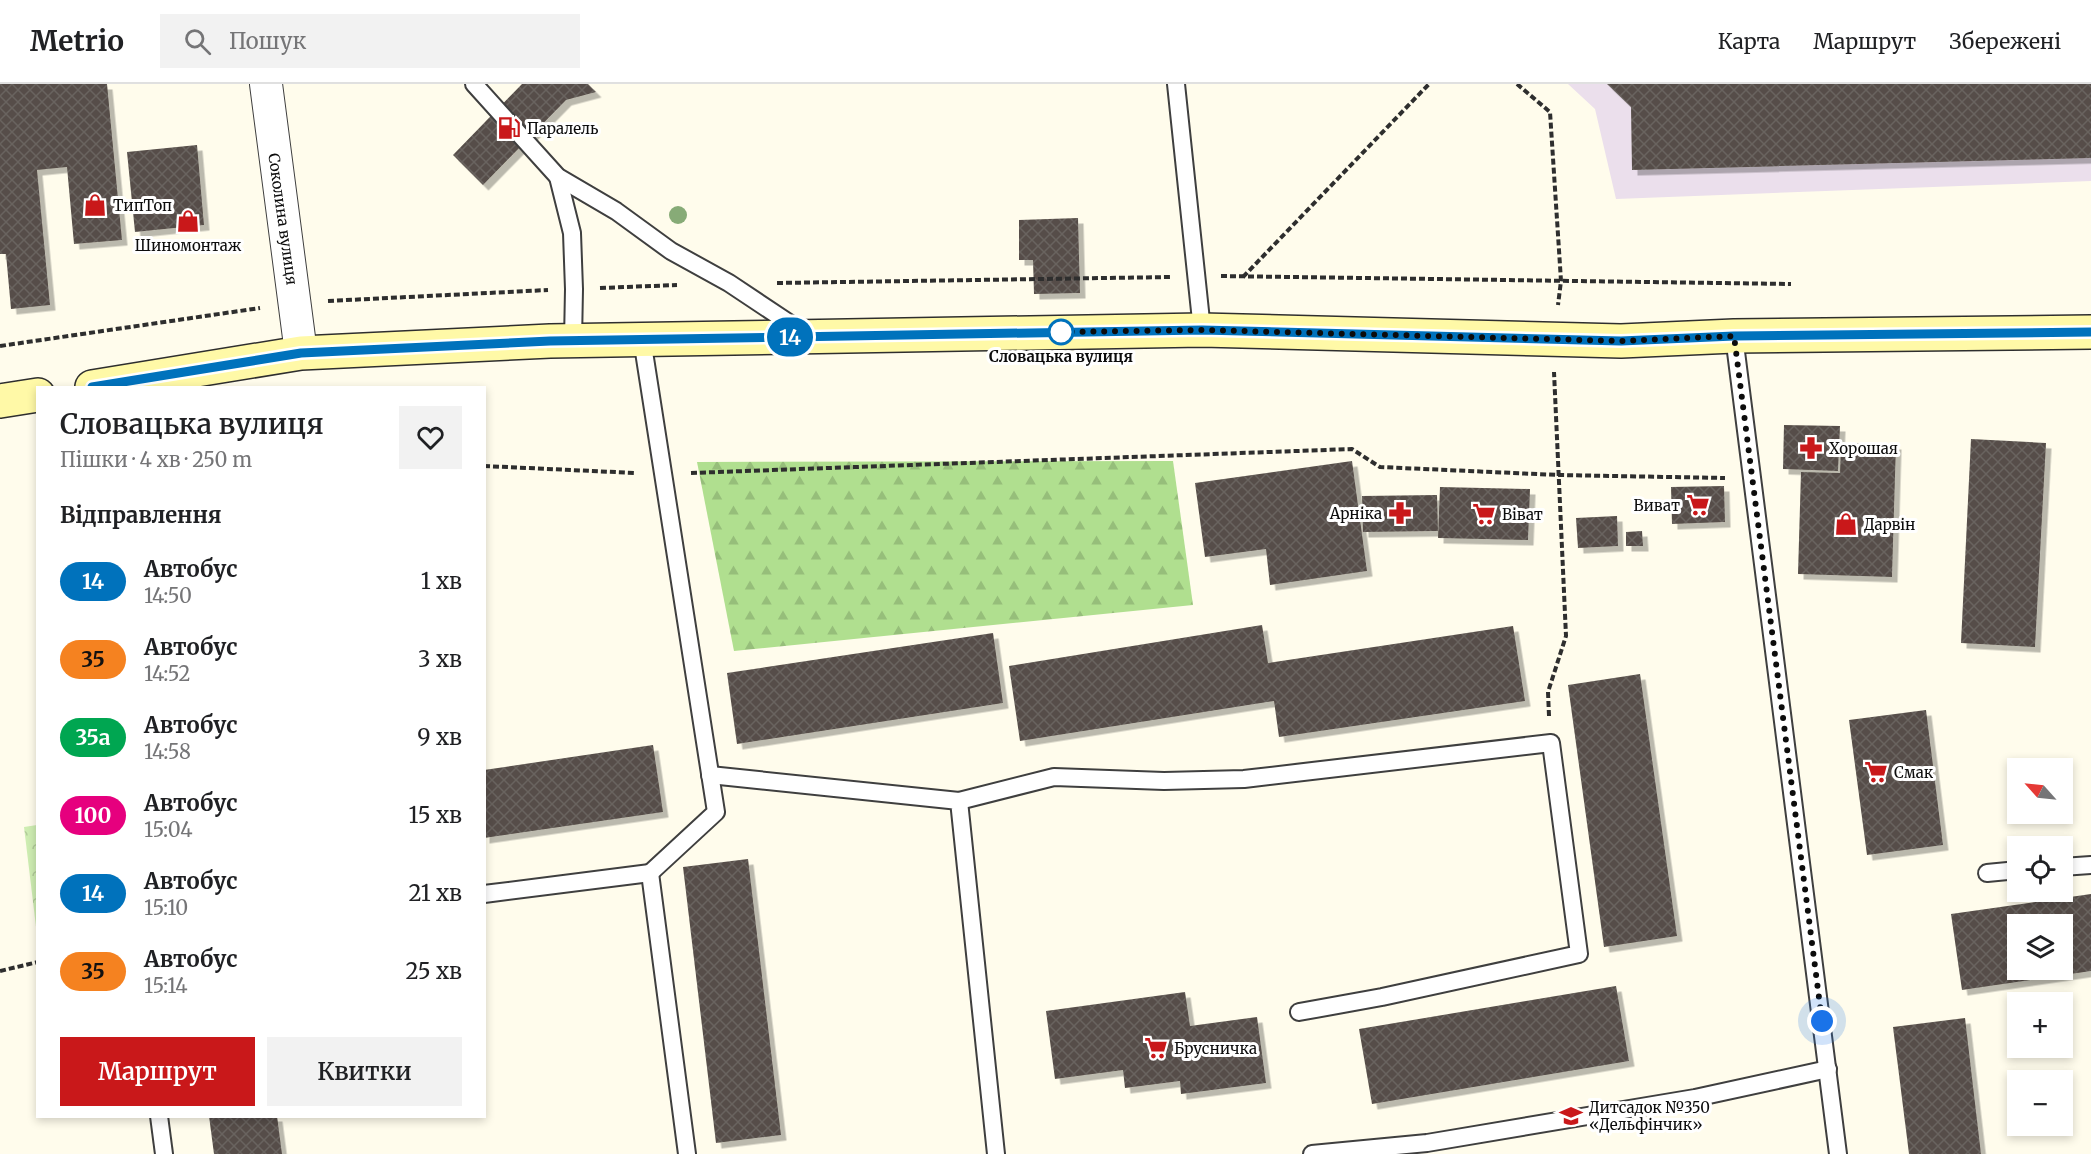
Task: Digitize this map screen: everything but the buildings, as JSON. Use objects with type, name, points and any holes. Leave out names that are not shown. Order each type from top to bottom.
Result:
[{"type":"main road","points":[[105,386],[155,382],[301,353],[642,339],[1202,330],[1621,341],[1734,336],[2091,332]]},
{"type":"main road","points":[[0,400],[36,395]]},
{"type":"street","name":"Соколина вулиця","points":[[266,84],[301,353]]},
{"type":"lane","points":[[474,84],[558,177],[616,211],[671,251],[729,283],[809,337]]},
{"type":"lane","points":[[1176,84],[1202,330]]},
{"type":"lane","points":[[558,177],[572,233],[573,341]]},
{"type":"lane","points":[[1734,336],[1838,1154]]},
{"type":"lane","points":[[486,894],[650,873],[716,812],[642,339]]},
{"type":"lane","points":[[710,775],[959,801],[1054,777],[1164,781],[1244,778],[1551,743],[1580,954],[1382,997],[1299,1012]]},
{"type":"lane","points":[[959,801],[996,1154]]},
{"type":"lane","points":[[2073,866],[2091,865]]},
{"type":"lane","points":[[1988,873],[2007,871]]},
{"type":"lane","points":[[650,873],[687,1154]]},
{"type":"lane","points":[[1312,1154],[1427,1143],[1695,1098],[1828,1069]]},
{"type":"lane","points":[[159,1118],[164,1154]]},
{"type":"path","points":[[1243,277],[1429,84]]},
{"type":"path","points":[[1518,84],[1550,112],[1562,281],[1552,339],[1566,636],[1548,692],[1551,743]]},
{"type":"path","points":[[0,346],[295,303],[729,283],[1197,276],[1791,285]]},
{"type":"path","points":[[486,466],[663,474],[1352,449],[1380,467],[1558,475],[1752,478]]},
{"type":"path","points":[[0,971],[36,962]]},
{"type":"shaded area","points":[[1568,84],[2091,84],[2091,181],[1616,199],[1595,109]]},
{"type":"green space","points":[[1173,461],[1193,605],[734,651],[697,462]]},
{"type":"green space","points":[[36,825],[36,927],[24,827]]},
{"type":"bus line","name":"14","points":[[99,386],[301,353],[550,341],[1202,330],[1621,341],[1734,336],[2091,332]]},
{"type":"place","name":"Паралель","points":[[509,128]]},
{"type":"place","name":"ТипТоп","points":[[95,205]]},
{"type":"place","name":"Шиномонтаж","points":[[188,221]]},
{"type":"place","name":"Словацька вулиця","points":[[1061,332]]},
{"type":"place","name":"Хорошая","points":[[1811,448]]},
{"type":"place","name":"Виват","points":[[1698,505]]},
{"type":"place","name":"Арніка","points":[[1400,513]]},
{"type":"place","name":"Віват","points":[[1484,514]]},
{"type":"place","name":"Дарвін","points":[[1846,524]]},
{"type":"place","name":"Смак","points":[[1876,772]]},
{"type":"place","name":"Брусничка","points":[[1156,1048]]},
{"type":"place","name":"Дитсадок №350 «Дельфінчик»","points":[[1571,1116]]},
{"type":"route","points":[[1061,332],[1202,330],[1621,341],[1734,336],[1822,1021]]}]
